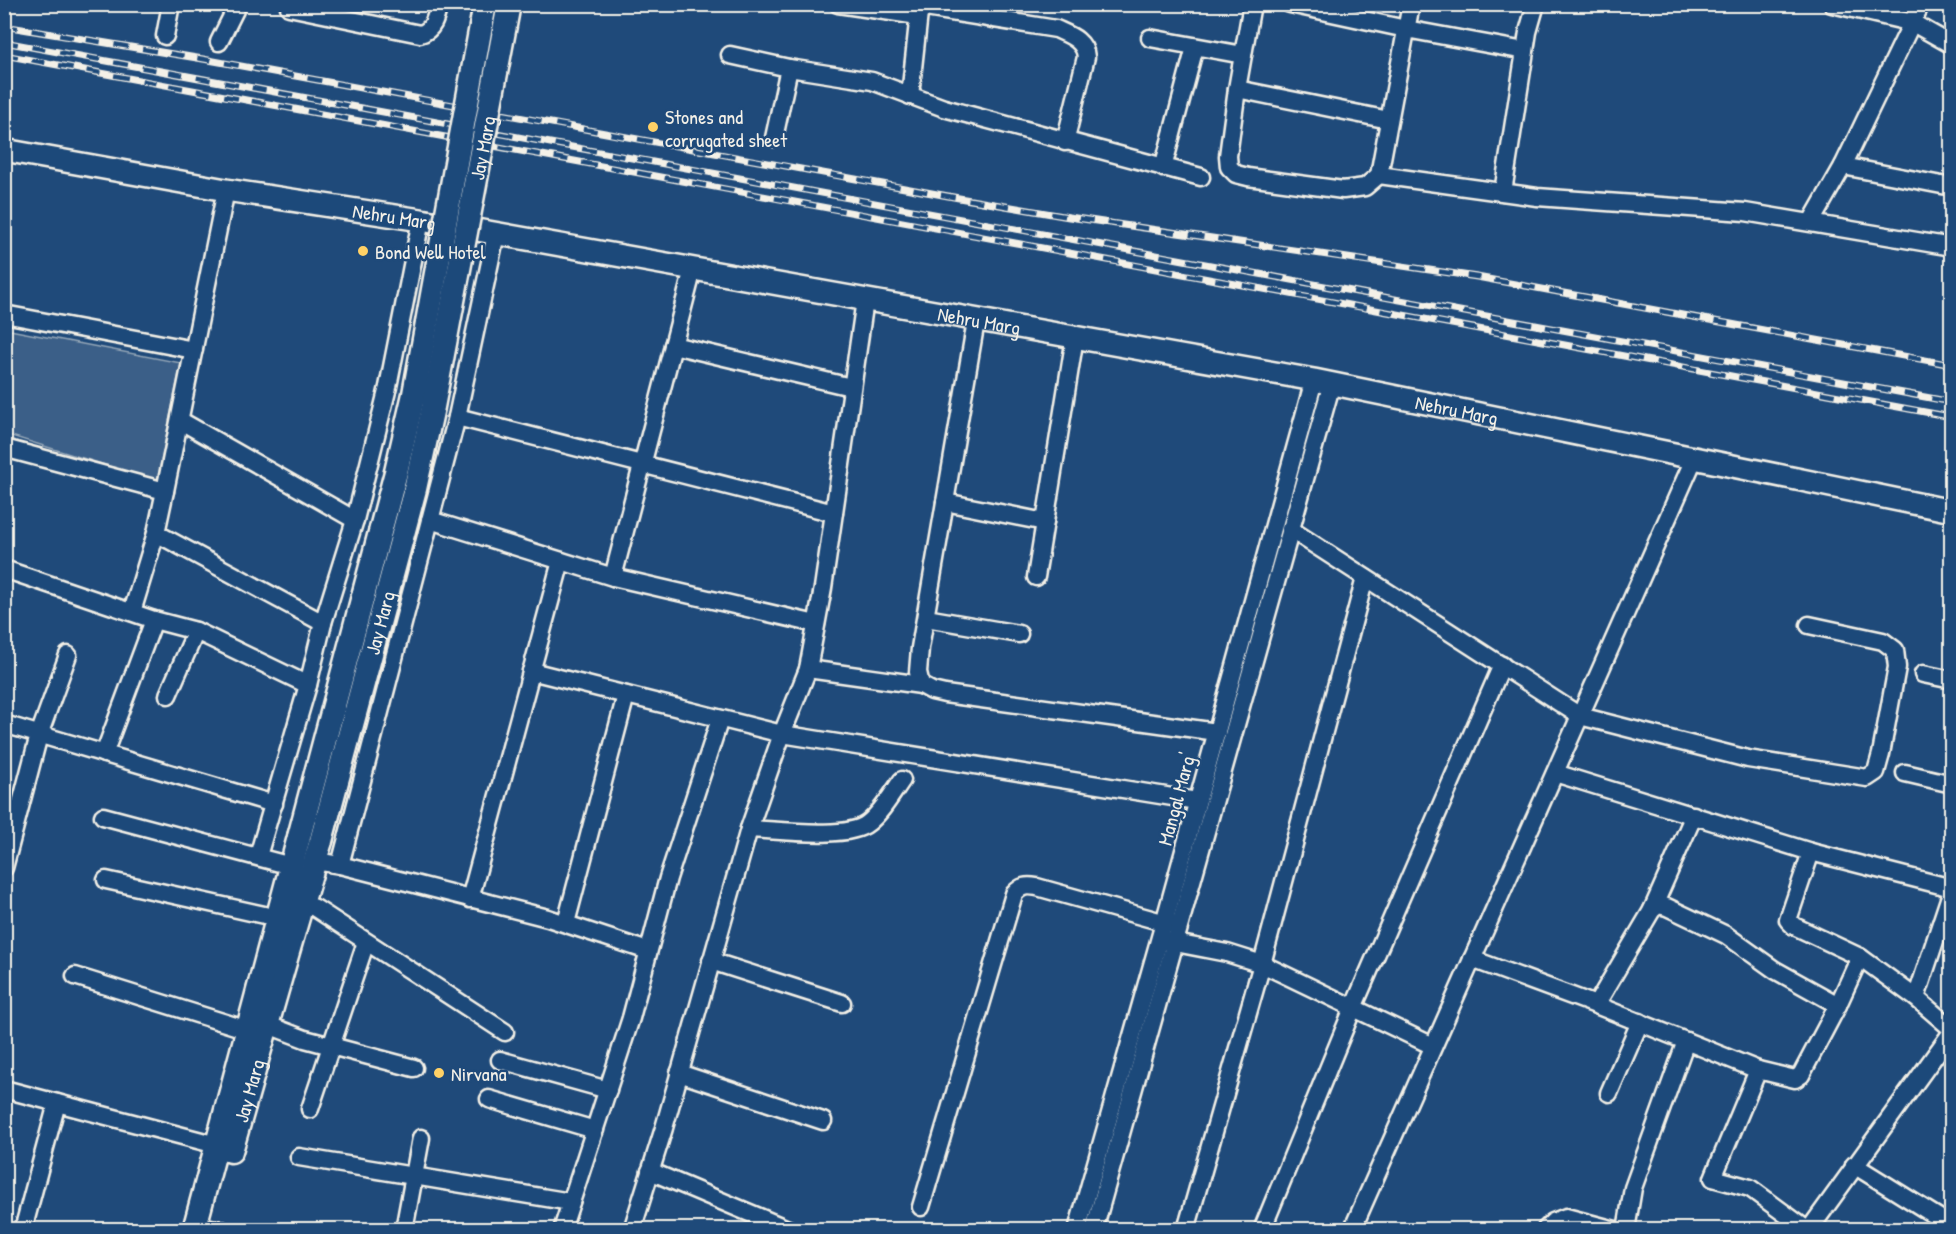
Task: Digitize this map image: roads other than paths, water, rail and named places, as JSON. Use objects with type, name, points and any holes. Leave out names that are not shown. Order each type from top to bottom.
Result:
[{"type":"main road","name":"Jay Marg","points":[[206,1228],[224,1148],[258,1028],[302,903],[312,847],[414,394],[485,4]]},
{"type":"main road","name":"Jay Marg","points":[[258,1028],[278,918],[291,866],[312,847],[414,489],[433,407],[509,4]]},
{"type":"street","points":[[165,36],[171,4]]},
{"type":"street","points":[[219,42],[238,4]]},
{"type":"street","points":[[289,7],[420,34],[428,32],[434,24],[439,4]]},
{"type":"street","points":[[838,4],[919,9],[1056,29],[1071,35],[1086,50],[1086,57],[1065,142]]},
{"type":"street","points":[[1252,4],[1237,88],[1228,156],[1229,167],[1236,174],[1257,179],[1343,190],[1365,187],[1379,175],[1411,4]]},
{"type":"street","points":[[1290,4],[1525,51]]},
{"type":"street","points":[[1503,192],[1528,32],[1536,4]]},
{"type":"street","points":[[1832,4],[1913,22],[1952,45]]},
{"type":"street","points":[[1811,222],[1843,166],[1921,4]]},
{"type":"street","points":[[910,96],[919,9]]},
{"type":"street","points":[[1150,38],[1243,55]]},
{"type":"street","points":[[1163,168],[1195,47]]},
{"type":"street","points":[[730,55],[789,68],[872,81],[945,108],[1201,177]]},
{"type":"street","points":[[774,138],[789,68]]},
{"type":"street","points":[[1237,88],[1389,120]]},
{"type":"street","name":"Nehru Marg","points":[[4,150],[226,190],[421,220],[1323,382],[1952,512]]},
{"type":"street","points":[[1843,166],[1952,187]]},
{"type":"street","points":[[1379,175],[1537,197],[1745,212],[1952,247]]},
{"type":"street","points":[[132,612],[156,533],[181,421],[226,190]]},
{"type":"street","points":[[258,856],[308,685],[323,623],[355,520],[388,387],[421,220]]},
{"type":"street","points":[[340,865],[457,417],[496,234]]},
{"type":"street","points":[[613,577],[693,269]]},
{"type":"street","points":[[632,1230],[749,829],[782,734],[808,669],[834,513],[865,300]]},
{"type":"street","points":[[4,314],[194,350]]},
{"type":"street","points":[[921,685],[918,672],[926,618],[976,321]]},
{"type":"street","points":[[1036,577],[1075,337]]},
{"type":"street","points":[[673,345],[851,387]]},
{"type":"street","points":[[1094,1230],[1170,933],[1290,529],[1323,382]]},
{"type":"street","name":"Mangal Marg'","points":[[1077,1230],[1170,933],[1197,801],[1323,382]]},
{"type":"street","points":[[457,417],[834,513]]},
{"type":"street","points":[[181,421],[355,520]]},
{"type":"street","points":[[4,448],[165,491]]},
{"type":"street","points":[[1352,1230],[1694,459]]},
{"type":"street","points":[[945,502],[1045,522]]},
{"type":"street","points":[[430,520],[613,577],[816,624]]},
{"type":"street","points":[[1290,529],[1580,716],[1748,759],[1867,778],[1876,772],[1881,754],[1897,666],[1895,650],[1882,641],[1809,625]]},
{"type":"street","points":[[156,533],[323,623]]},
{"type":"street","points":[[470,898],[561,561]]},
{"type":"street","points":[[5,569],[154,620],[196,631],[308,685]]},
{"type":"street","points":[[1185,1230],[1262,964],[1365,578]]},
{"type":"street","points":[[926,618],[1019,634]]},
{"type":"street","points":[[104,754],[154,620]]},
{"type":"street","points":[[168,695],[196,631]]},
{"type":"street","points":[[4,868],[39,735],[68,655]]},
{"type":"street","points":[[1262,1230],[1353,1008],[1502,664]]},
{"type":"street","points":[[808,669],[921,685],[945,694],[1217,732]]},
{"type":"street","points":[[531,671],[782,734],[1197,801]]},
{"type":"street","points":[[1923,674],[1952,680]]},
{"type":"street","points":[[566,923],[626,695]]},
{"type":"street","points":[[562,1230],[631,1018],[668,879],[720,719]]},
{"type":"street","points":[[4,724],[274,804]]},
{"type":"street","points":[[1555,772],[1811,852],[1952,889],[1916,998]]},
{"type":"street","points":[[1905,773],[1952,784]]},
{"type":"street","points":[[749,829],[825,833],[859,829],[875,816],[902,780]]},
{"type":"street","points":[[1596,1005],[1652,910],[1694,815]]},
{"type":"street","points":[[103,816],[291,866]]},
{"type":"street","points":[[312,847],[340,865],[566,923],[648,951]]},
{"type":"street","points":[[1758,1070],[1713,1178],[1750,1188],[1808,1230],[1952,1030],[1916,998],[1860,957],[1794,926],[1788,920],[1811,852]]},
{"type":"street","points":[[106,880],[278,918]]},
{"type":"street","points":[[921,1207],[1014,894],[1027,885],[1262,964],[1433,1046]]},
{"type":"street","points":[[302,903],[315,908],[505,1032]]},
{"type":"street","points":[[1652,910],[1658,905],[1667,907],[1726,935],[1775,970],[1838,1005]]},
{"type":"street","points":[[310,1109],[366,942]]},
{"type":"street","points":[[1472,959],[1640,1022],[1758,1070],[1795,1079],[1801,1075],[1860,957]]},
{"type":"street","points":[[711,961],[842,1003]]},
{"type":"street","points":[[75,976],[258,1028],[414,1068]]},
{"type":"street","points":[[1609,1093],[1640,1022]]},
{"type":"street","points":[[1626,1230],[1633,1188],[1686,1041]]},
{"type":"street","points":[[500,1060],[608,1090]]},
{"type":"street","points":[[679,1073],[823,1121]]},
{"type":"street","points":[[4,1089],[224,1148]]},
{"type":"street","points":[[489,1099],[595,1130]]},
{"type":"street","points":[[23,1230],[57,1103]]},
{"type":"street","points":[[404,1230],[421,1138]]},
{"type":"street","points":[[299,1157],[571,1202]]},
{"type":"street","points":[[1854,1165],[1952,1226]]},
{"type":"street","points":[[650,1170],[790,1230]]},
{"type":"street","points":[[1545,1230],[1553,1222],[1566,1217],[1615,1230]]},
{"type":"railway","points":[[4,26],[203,59],[959,198],[1069,217],[1477,277],[1952,365]]},
{"type":"railway","points":[[4,42],[1952,402]]},
{"type":"railway","points":[[4,55],[1952,417]]},
{"type":"place","name":"Stones and corrugated sheet","points":[[653,127]]},
{"type":"place","name":"Bond Well Hotel","points":[[363,251]]},
{"type":"place","name":"Nirvana","points":[[439,1073]]}]
